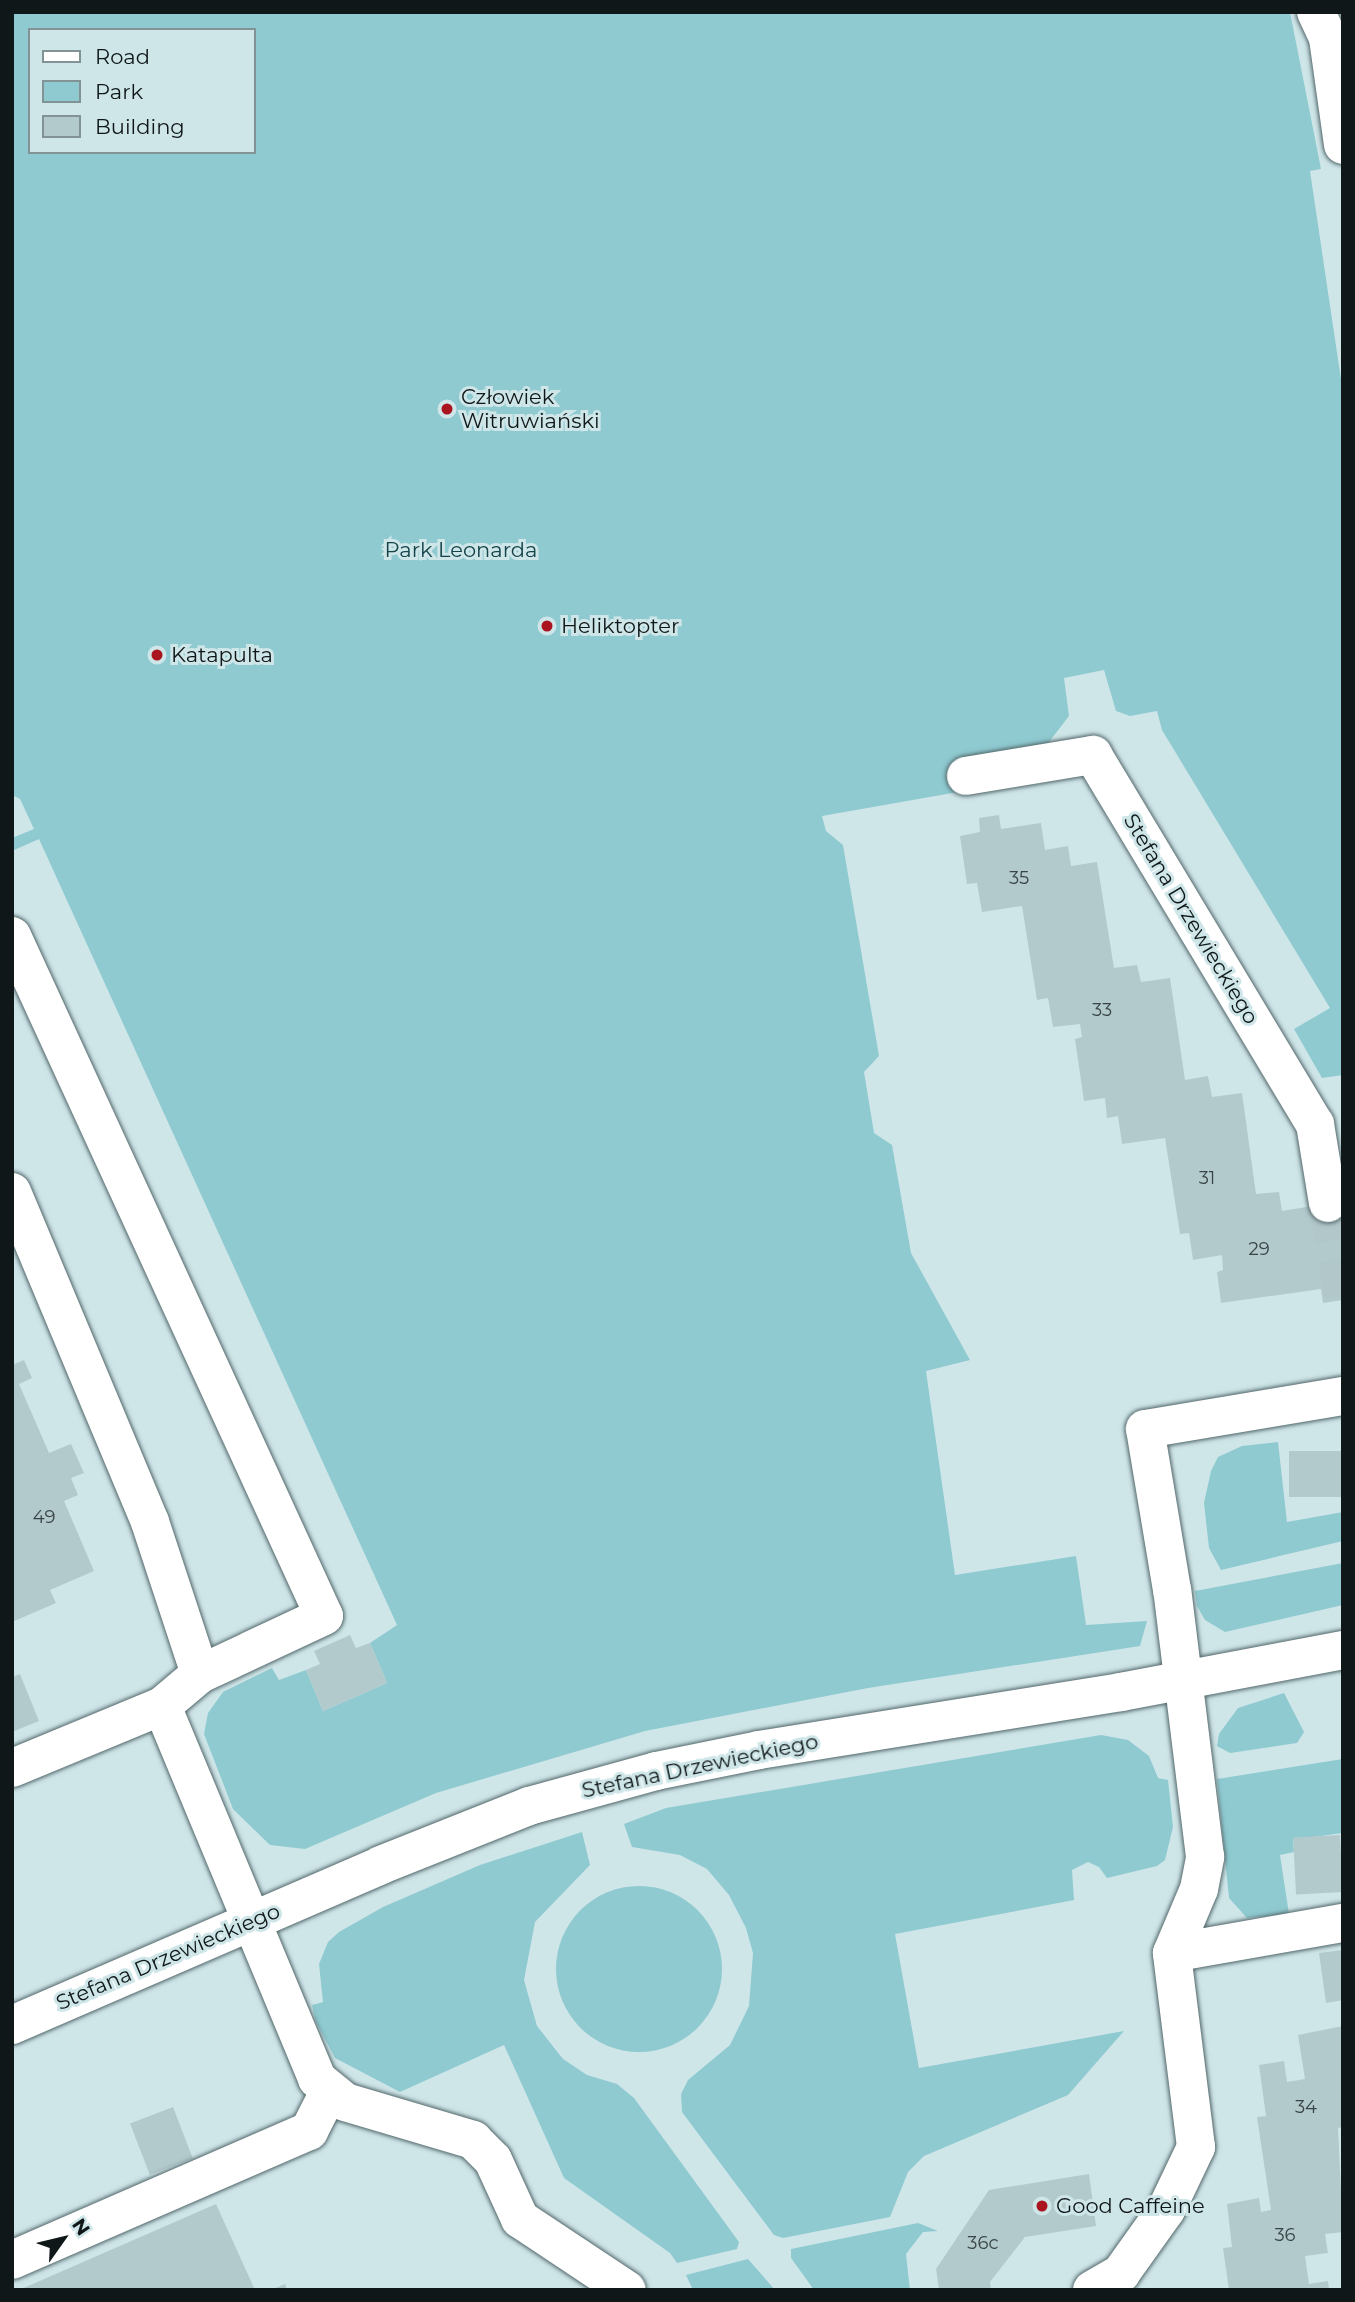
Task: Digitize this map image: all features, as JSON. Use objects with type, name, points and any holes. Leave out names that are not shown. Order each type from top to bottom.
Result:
[{"type":"street","points":[[1329,29],[1343,145]]},
{"type":"street","name":"Stefana Drzewieckiego","points":[[966,776],[1093,755],[1315,1124],[1328,1203]]},
{"type":"street","points":[[12,936],[324,1616],[200,1674],[162,1706],[12,1768]]},
{"type":"street","points":[[12,1192],[150,1522],[200,1674]]},
{"type":"street","points":[[1092,2290],[1121,2273],[1166,2210],[1196,2147],[1172,1953],[1199,1889],[1205,1857],[1184,1680],[1145,1429],[1343,1396]]},
{"type":"street","name":"Stefana Drzewieckiego","points":[[12,2025],[251,1921],[529,1806],[656,1771],[1343,1650]]},
{"type":"street","points":[[162,1706],[317,2079],[329,2092],[345,2102],[473,2140],[493,2160],[520,2218],[627,2290]]},
{"type":"street","points":[[1172,1953],[1343,1923]]},
{"type":"street","points":[[12,2260],[309,2131],[329,2092]]},
{"type":"green space","name":"Park Leonarda","points":[[12,12],[1290,12],[1321,169],[1310,171],[1343,393],[1343,1075],[1322,1078],[1294,1029],[1330,1008],[1162,730],[1157,711],[1130,716],[1116,711],[1104,670],[1064,678],[1069,716],[1049,742],[1040,747],[953,761],[958,792],[822,816],[826,831],[843,845],[879,1056],[864,1072],[874,1133],[892,1145],[911,1253],[970,1360],[926,1371],[955,1575],[1076,1556],[1086,1625],[1147,1621],[1140,1646],[868,1688],[645,1731],[436,1793],[305,1849],[270,1845],[233,1809],[204,1734],[208,1713],[223,1692],[272,1668],[279,1680],[306,1670],[323,1711],[387,1683],[370,1643],[397,1625],[39,839],[12,851],[12,838],[34,829],[20,799],[12,795]]},
{"type":"green space","points":[[1278,1442],[1287,1522],[1343,1512],[1343,1541],[1221,1570],[1209,1548],[1204,1503],[1211,1471],[1218,1457],[1242,1446]]},
{"type":"green space","points":[[1343,1563],[1343,1605],[1225,1632],[1205,1620],[1197,1606],[1195,1591]]},
{"type":"green space","points":[[1284,1693],[1304,1732],[1297,1743],[1230,1753],[1217,1746],[1219,1734],[1238,1708]]},
{"type":"green space","points":[[1101,1735],[1128,1740],[1149,1756],[1158,1778],[1168,1780],[1173,1827],[1165,1860],[1157,1866],[1107,1878],[1099,1867],[1088,1862],[1072,1870],[1074,1900],[895,1934],[919,2068],[1124,2031],[1068,2095],[924,2156],[908,2172],[890,2217],[783,2238],[774,2235],[682,2112],[681,2094],[688,2080],[730,2045],[749,2006],[753,1953],[746,1928],[729,1895],[707,1869],[680,1855],[632,1847],[624,1824],[666,1808]]},
{"type":"green space","points":[[1343,1759],[1343,1837],[1342,1833],[1293,1840],[1294,1852],[1280,1855],[1289,1914],[1247,1918],[1229,1898],[1217,1779]]},
{"type":"green space","points":[[582,1832],[590,1865],[535,1922],[524,1980],[537,2026],[563,2059],[587,2075],[617,2084],[634,2098],[739,2242],[737,2249],[677,2263],[670,2253],[564,2178],[504,2045],[400,2092],[335,2058],[316,2022],[312,2005],[323,2002],[319,1964],[328,1942],[339,1932],[383,1907],[480,1865]]},
{"type":"green space","points":[[639,1886],[671,1892],[698,1910],[716,1937],[722,1969],[716,2001],[698,2028],[671,2046],[639,2052],[607,2046],[580,2028],[562,2001],[556,1969],[562,1937],[580,1910],[607,1892]]},
{"type":"green space","points":[[918,2223],[938,2231],[923,2232],[906,2254],[910,2290],[814,2290],[791,2258],[791,2249]]},
{"type":"green space","points":[[748,2259],[775,2290],[693,2290],[686,2275]]},
{"type":"building","points":[[999,815],[1001,829],[1041,823],[1045,850],[1068,846],[1071,866],[1097,862],[1114,968],[1137,965],[1141,982],[1170,978],[1185,1080],[1208,1076],[1212,1097],[1242,1093],[1256,1194],[1279,1192],[1282,1211],[1343,1201],[1343,1300],[1323,1303],[1321,1289],[1221,1303],[1217,1272],[1223,1270],[1222,1255],[1193,1260],[1189,1233],[1180,1234],[1165,1138],[1122,1144],[1118,1116],[1107,1118],[1105,1098],[1084,1101],[1075,1039],[1082,1037],[1080,1024],[1053,1027],[1048,998],[1037,1000],[1022,906],[982,912],[977,883],[967,884],[960,836],[980,832],[979,818]]},
{"type":"building","points":[[24,1360],[32,1378],[19,1384],[49,1453],[71,1444],[84,1473],[71,1478],[78,1495],[64,1501],[94,1571],[50,1590],[56,1603],[12,1622],[12,1365]]},
{"type":"building","points":[[1289,1451],[1343,1451],[1343,1497],[1289,1497]]},
{"type":"building","points":[[350,1635],[356,1648],[370,1643],[387,1683],[323,1711],[306,1670],[320,1664],[314,1651]]},
{"type":"building","points":[[20,1674],[39,1721],[12,1732],[12,1677]]},
{"type":"building","points":[[1340,1835],[1343,1892],[1296,1894],[1293,1837]]},
{"type":"building","points":[[1343,1950],[1343,2000],[1326,2003],[1319,1953]]},
{"type":"building","points":[[1343,2026],[1343,2127],[1338,2128],[1343,2232],[1325,2234],[1328,2253],[1305,2256],[1309,2284],[1328,2281],[1329,2290],[1229,2290],[1223,2248],[1232,2247],[1227,2204],[1259,2198],[1261,2212],[1271,2210],[1257,2117],[1266,2116],[1259,2065],[1284,2061],[1287,2082],[1305,2079],[1298,2035]]},
{"type":"building","points":[[173,2107],[193,2158],[150,2175],[130,2123]]},
{"type":"building","points":[[1089,2174],[1096,2226],[1025,2237],[990,2282],[991,2290],[939,2290],[936,2269],[989,2190]]},
{"type":"building","points":[[216,2204],[255,2290],[19,2290]]},
{"type":"building","points":[[285,2284],[287,2290],[271,2290]]},
{"type":"tunnel","points":[[1328,1203],[1343,1296]]},
{"type":"place","name":"Człowiek Witruwiański","points":[[447,409]]},
{"type":"place","name":"Heliktopter","points":[[547,626]]},
{"type":"place","name":"Katapulta","points":[[157,655]]},
{"type":"place","name":"Good Caffeine","points":[[1042,2206]]}]
